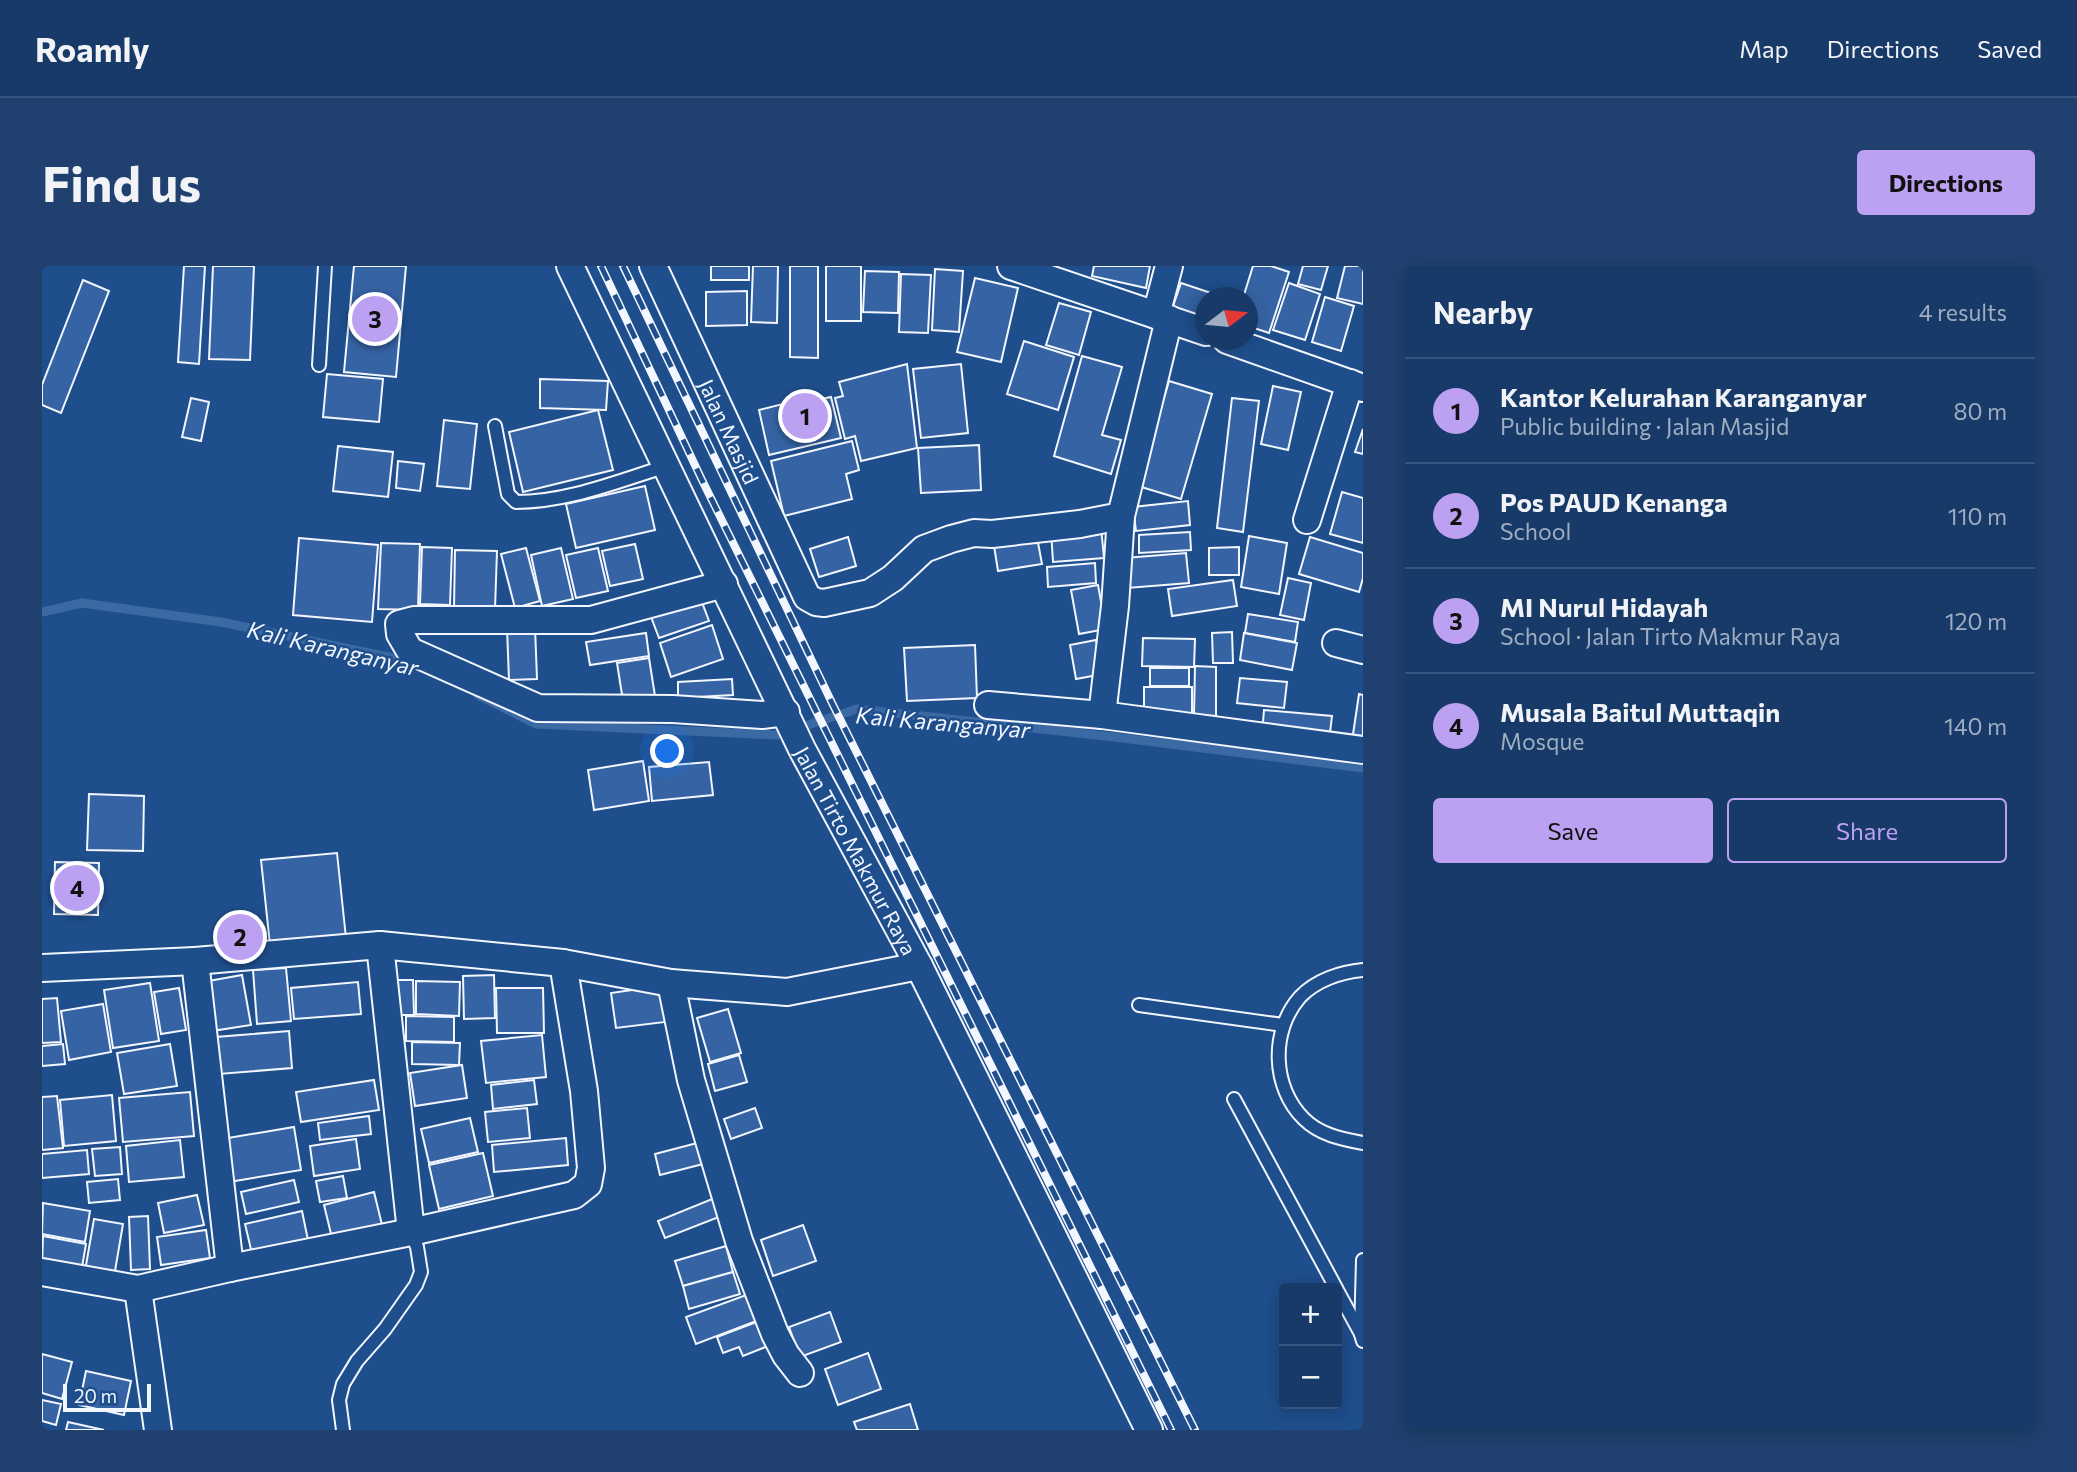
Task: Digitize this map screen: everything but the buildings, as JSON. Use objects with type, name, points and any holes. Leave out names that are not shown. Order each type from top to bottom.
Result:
[{"type":"street","name":"Jalan Tirto Makmur Raya","points":[[570,266],[802,749],[919,966],[1149,1430]]},
{"type":"street","name":"Jalan Masjid","points":[[653,266],[807,597],[816,602],[824,603],[870,593],[893,578],[924,549],[951,539],[974,533],[992,534],[1080,524],[1121,516]]},
{"type":"street","points":[[1011,266],[1195,328]]},
{"type":"street","points":[[1102,715],[1115,606],[1121,516],[1162,317],[1169,266]]},
{"type":"street","points":[[1256,350],[1357,385],[1307,520]]},
{"type":"street","points":[[724,583],[591,620],[414,620],[399,624],[400,634],[410,651],[538,708],[673,709],[787,715]]},
{"type":"street","points":[[1336,643],[1363,650]]},
{"type":"street","points":[[988,705],[1102,715],[1363,750]]},
{"type":"street","points":[[42,968],[195,961],[380,945],[563,963],[671,983],[787,992],[919,966]]},
{"type":"street","points":[[380,945],[411,1232]]},
{"type":"street","points":[[195,961],[230,1268]]},
{"type":"street","points":[[42,1272],[138,1289],[574,1195],[588,1184],[591,1168],[583,1091],[563,963]]},
{"type":"street","points":[[671,983],[691,1080],[739,1241],[775,1334],[800,1373]]},
{"type":"street","points":[[138,1289],[158,1430]]},
{"type":"lane","points":[[319,365],[325,266]]},
{"type":"lane","points":[[495,426],[508,494],[516,502],[539,502],[571,495],[667,466]]},
{"type":"lane","points":[[1363,970],[1328,977],[1301,997],[1283,1025],[1278,1059],[1285,1092],[1304,1120],[1333,1138],[1363,1143]]},
{"type":"lane","points":[[1139,1006],[1283,1025]]},
{"type":"lane","points":[[1234,1099],[1333,1283]]},
{"type":"lane","points":[[343,1430],[340,1400],[343,1384],[357,1361],[385,1329],[416,1285],[421,1272],[417,1247],[411,1232]]},
{"type":"lane","points":[[1362,1338],[1363,1260]]},
{"type":"lane","points":[[1342,1300],[1362,1338]]},
{"type":"waterway","name":"Kali Karanganyar","points":[[42,612],[82,603],[221,622],[412,662]]},
{"type":"waterway","name":"Kali Karanganyar","points":[[478,695],[536,724],[777,735],[857,709],[1363,768]]},
{"type":"railway","points":[[601,266],[702,480],[1171,1430]]},
{"type":"railway","points":[[623,266],[833,705],[1195,1430]]},
{"type":"place","name":"MI Nurul Hidayah","points":[[375,319]]},
{"type":"place","name":"Kantor Kelurahan Karanganyar","points":[[805,416]]},
{"type":"place","name":"Musala Baitul Muttaqin","points":[[77,888]]},
{"type":"place","name":"Pos PAUD Kenanga","points":[[240,937]]}]
